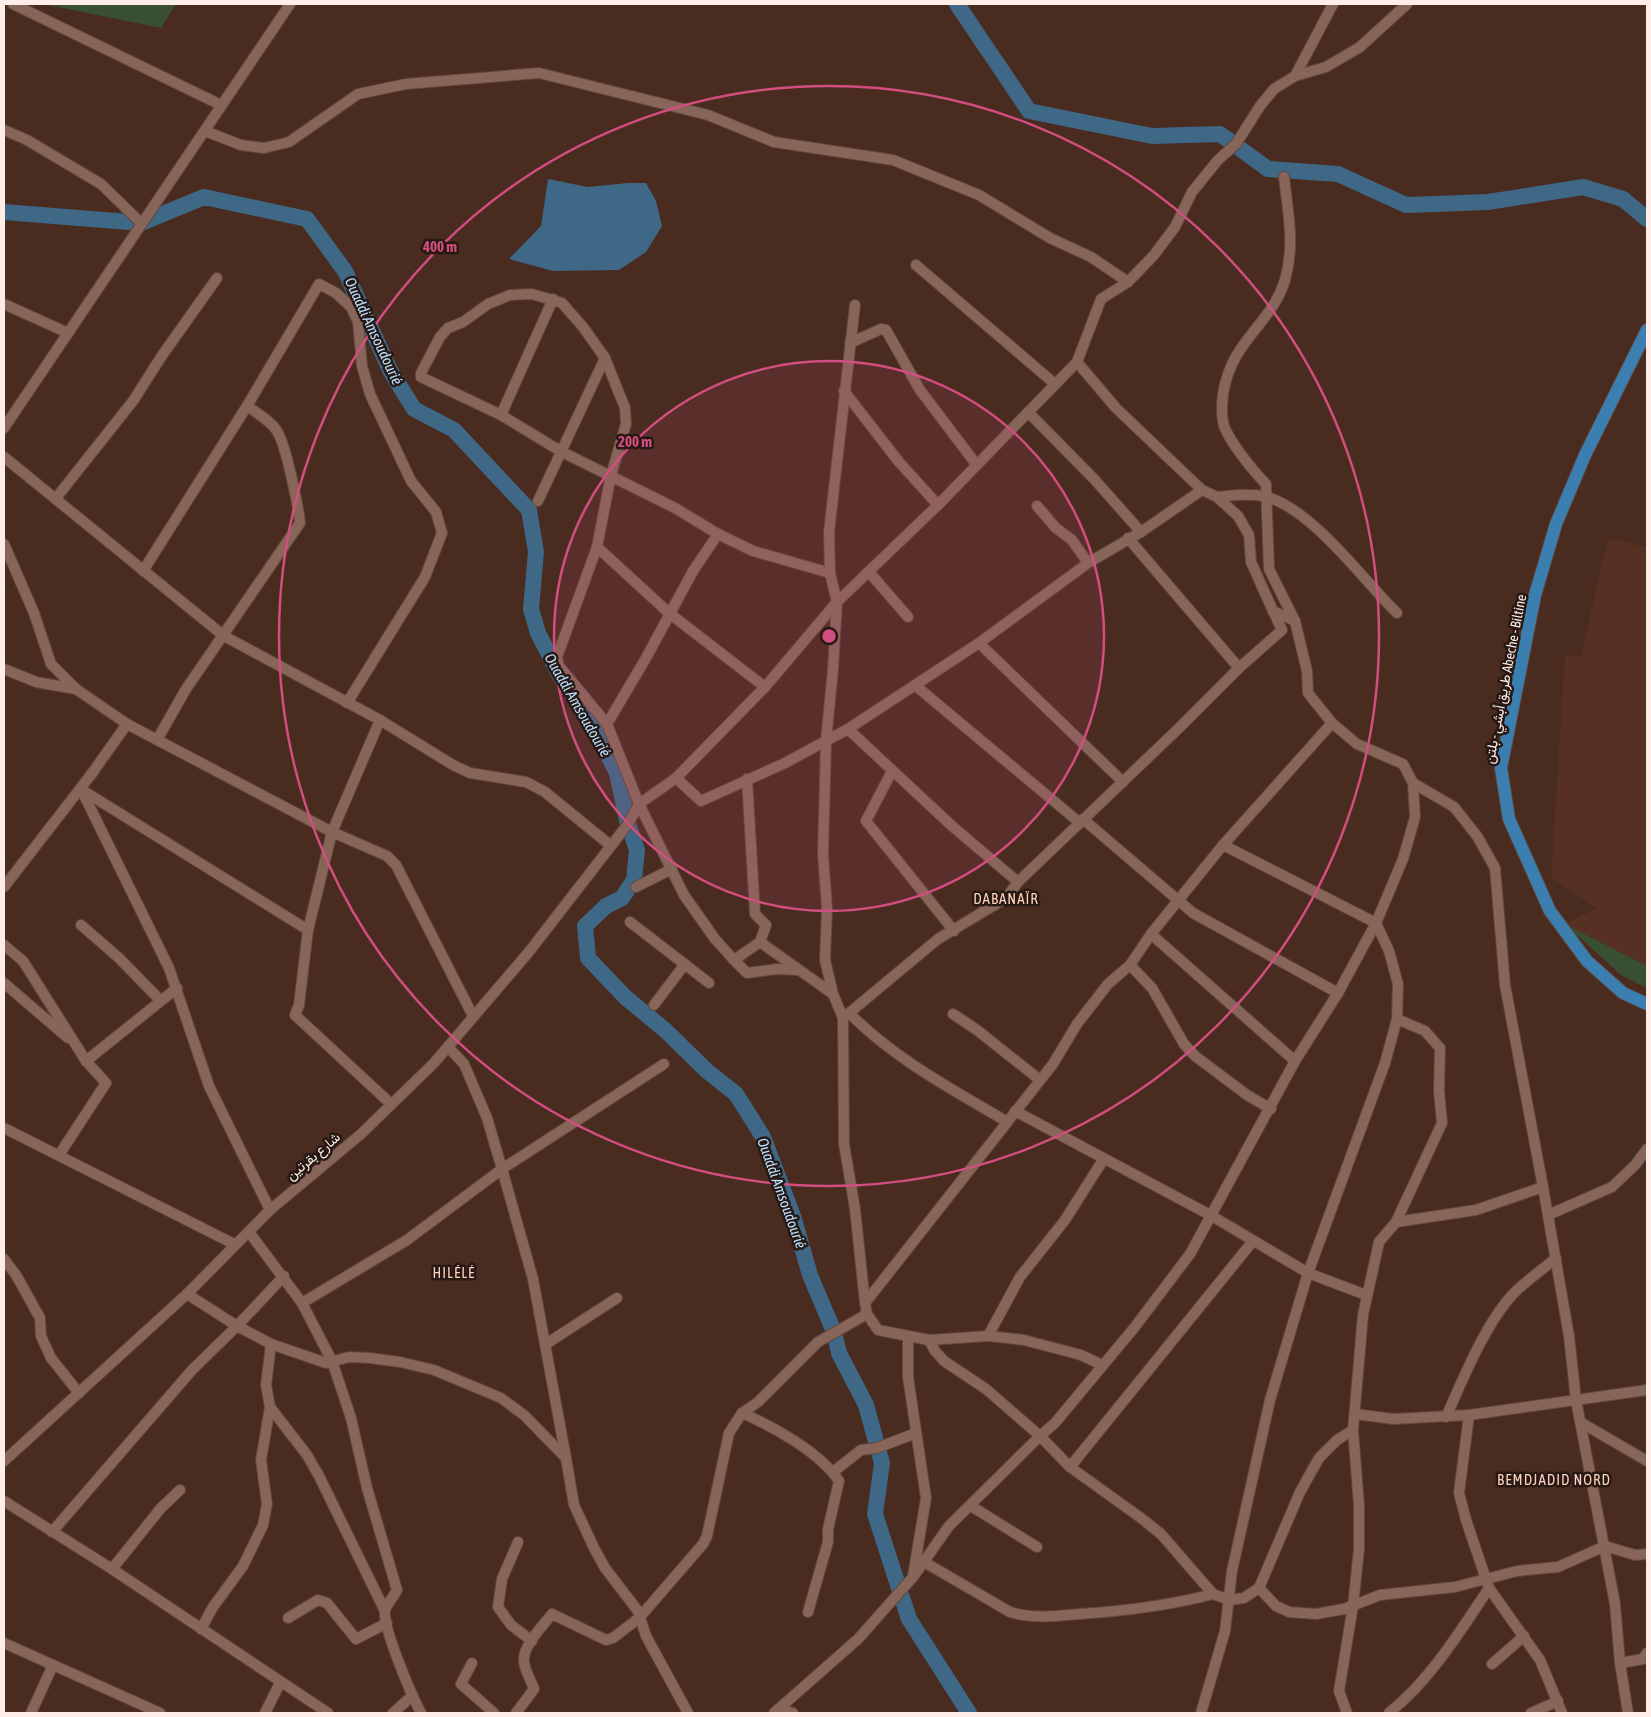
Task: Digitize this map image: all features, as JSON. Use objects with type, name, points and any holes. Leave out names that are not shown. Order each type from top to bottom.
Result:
[{"type":"main road","name":"طريق أبشي - بلتن Abeche - Biltine","points":[[1647,330],[1585,455],[1556,524],[1535,595],[1501,768],[1509,820],[1550,911],[1587,962],[1624,993],[1647,1004]]},
{"type":"street","points":[[13,4],[221,105]]},
{"type":"street","points":[[5,423],[290,4]]},
{"type":"street","points":[[1295,76],[1333,4]]},
{"type":"street","points":[[639,804],[676,778],[765,687],[836,602],[938,505],[1076,362],[1101,298],[1128,282],[1154,255],[1175,227],[1192,192],[1218,160],[1236,144],[1274,89],[1295,76],[1326,67],[1360,47],[1407,4]]},
{"type":"street","points":[[204,131],[241,145],[264,148],[289,142],[358,94],[406,84],[539,73],[708,115],[774,142],[894,160],[980,195],[1050,238],[1091,257],[1128,282]]},
{"type":"street","points":[[4,130],[27,140],[101,184],[142,223]]},
{"type":"street","points":[[776,1711],[858,1639],[913,1577],[949,1526],[1055,1423],[1190,1254],[1295,1061],[1338,993],[1376,923],[1410,838],[1414,816],[1413,783],[1403,764],[1357,744],[1332,723],[1308,693],[1307,671],[1295,621],[1269,568],[1266,484],[1249,467],[1223,424],[1223,385],[1241,348],[1275,306],[1285,281],[1290,256],[1290,228],[1284,177]]},
{"type":"street","points":[[916,265],[1055,384]]},
{"type":"street","points":[[56,498],[133,401],[161,357],[217,278]]},
{"type":"street","points":[[143,571],[248,406],[319,284],[336,293],[351,308],[358,322],[362,366],[370,394],[411,481],[436,512],[441,524],[442,533],[425,577],[347,702]]},
{"type":"street","points":[[799,970],[747,973],[697,916],[639,804],[607,724],[559,666],[556,657],[597,547],[611,475],[626,424],[624,408],[605,358],[567,309],[553,299],[532,294],[510,295],[488,304],[463,322],[448,328],[440,337],[421,373],[421,377],[501,415],[562,452],[611,475],[675,508],[718,534],[753,551],[830,573]]},
{"type":"street","points":[[501,415],[553,299]]},
{"type":"street","points":[[4,304],[68,333]]},
{"type":"street","points":[[855,305],[829,532],[830,573],[836,602],[833,669],[826,742],[822,854],[826,909],[825,960],[833,994],[846,1016],[899,1057],[936,1081],[1006,1121]]},
{"type":"street","points":[[850,342],[881,329],[886,330],[920,390],[976,464]]},
{"type":"street","points":[[538,501],[605,358]]},
{"type":"street","points":[[1076,362],[1116,408],[1202,490],[1217,497],[1238,516],[1249,535],[1251,562],[1282,630],[1239,668],[1018,882],[1006,898],[938,939],[846,1016],[844,1144],[855,1209],[867,1314],[878,1330],[929,1340],[988,1336],[1024,1340],[1081,1355],[1102,1366]]},
{"type":"street","points":[[844,391],[900,462],[938,505]]},
{"type":"street","points":[[157,740],[186,689],[300,523],[298,505],[278,433],[270,423],[248,406]]},
{"type":"street","points":[[1028,412],[1094,479],[1141,532]]},
{"type":"street","points":[[4,457],[224,636],[380,720],[453,765],[470,773],[526,782],[545,792],[610,845]]},
{"type":"street","points":[[676,778],[702,801],[736,787],[747,779],[785,763],[826,742],[979,644],[1088,563],[1141,532],[1202,490]]},
{"type":"street","points":[[1217,497],[1241,494],[1266,497],[1284,504],[1320,532],[1397,613]]},
{"type":"street","points":[[1037,506],[1056,528],[1072,540],[1088,563]]},
{"type":"street","points":[[607,724],[646,658],[669,613],[718,534]]},
{"type":"street","points":[[1128,538],[1239,668]]},
{"type":"street","points":[[4,544],[34,612],[51,664],[76,690],[128,724],[157,740],[332,832],[387,856],[396,865],[473,1016]]},
{"type":"street","points":[[597,547],[669,613],[765,687]]},
{"type":"street","points":[[869,572],[908,617]]},
{"type":"street","points":[[1273,611],[1295,621]]},
{"type":"street","points":[[979,644],[1123,782]]},
{"type":"street","points":[[4,668],[36,682],[76,690]]},
{"type":"street","points":[[916,686],[1193,913],[1338,993]]},
{"type":"street","points":[[380,720],[332,832],[308,930],[299,1005],[295,1015],[391,1104]]},
{"type":"street","points":[[865,1303],[1040,1080],[1076,1024],[1108,984],[1130,965],[1151,934],[1223,845],[1332,723]]},
{"type":"street","points":[[81,789],[128,724]]},
{"type":"street","points":[[848,728],[952,826],[1018,882]]},
{"type":"street","points":[[892,771],[866,821],[954,931]]},
{"type":"street","points":[[4,887],[93,772]]},
{"type":"street","points":[[734,960],[760,942],[766,925],[754,914],[747,779]]},
{"type":"street","points":[[1413,783],[1454,807],[1477,836],[1495,868],[1505,985],[1556,1258],[1569,1336],[1576,1400],[1615,1604],[1620,1663],[1628,1713]]},
{"type":"street","points":[[81,789],[308,930]]},
{"type":"street","points":[[81,789],[155,937],[177,988],[209,1086],[270,1210]]},
{"type":"street","name":"شارع بقرتين","points":[[4,1461],[187,1294],[234,1244],[249,1232],[270,1210],[361,1134],[434,1064],[528,953],[628,824],[639,804]]},
{"type":"street","points":[[1201,1713],[1225,1631],[1232,1571],[1270,1400],[1308,1274],[1384,1063],[1397,1019],[1398,984],[1389,951],[1376,923],[1223,845]]},
{"type":"street","points":[[636,887],[672,869]]},
{"type":"street","points":[[630,922],[709,983]]},
{"type":"street","points":[[80,924],[119,958],[160,1000]]},
{"type":"street","points":[[1151,934],[1295,1061]]},
{"type":"street","points":[[760,942],[833,994]]},
{"type":"street","points":[[4,945],[23,961],[86,1061],[106,1083],[59,1155]]},
{"type":"street","points":[[654,1005],[685,964]]},
{"type":"street","points":[[1130,965],[1152,988],[1184,1044],[1195,1056],[1270,1109]]},
{"type":"street","points":[[4,983],[76,1045]]},
{"type":"street","points":[[86,1061],[177,988]]},
{"type":"street","points":[[953,1014],[977,1030],[1040,1080]]},
{"type":"street","points":[[1347,1713],[1339,1691],[1354,1606],[1359,1540],[1353,1430],[1366,1295],[1379,1242],[1396,1222],[1442,1124],[1439,1090],[1440,1048],[1425,1031],[1397,1019]]},
{"type":"street","points":[[448,1047],[464,1064],[487,1118],[533,1279],[574,1505],[605,1568],[638,1610],[646,1636],[688,1713]]},
{"type":"street","points":[[302,1303],[407,1240],[502,1169],[664,1064]]},
{"type":"street","points":[[1015,1111],[1103,1160],[1212,1216],[1308,1274],[1366,1295]]},
{"type":"street","points":[[4,1128],[234,1244]]},
{"type":"street","points":[[1548,1215],[1612,1187],[1635,1165],[1647,1149]]},
{"type":"street","points":[[988,1336],[1020,1277],[1065,1220],[1103,1160]]},
{"type":"street","points":[[1396,1222],[1476,1210],[1543,1187]]},
{"type":"street","points":[[249,1232],[284,1276],[302,1303],[332,1361],[351,1418],[367,1488],[397,1590],[385,1611]]},
{"type":"street","points":[[1070,1467],[1253,1241]]},
{"type":"street","points":[[1446,1416],[1478,1350],[1500,1313],[1514,1293],[1556,1258]]},
{"type":"street","points":[[4,1259],[16,1275],[40,1318],[41,1336],[52,1358],[79,1393]]},
{"type":"street","points":[[52,1532],[192,1370],[238,1326],[284,1276]]},
{"type":"street","points":[[187,1294],[271,1344],[326,1363],[349,1357],[400,1362],[434,1370],[473,1384],[502,1398],[524,1415],[566,1458]]},
{"type":"street","points":[[546,1344],[617,1298]]},
{"type":"street","points":[[516,1713],[534,1689],[524,1662],[532,1641],[552,1614],[606,1640],[613,1638],[639,1618],[697,1552],[707,1536],[729,1433],[742,1413],[758,1402],[818,1342],[867,1314]]},
{"type":"street","points":[[908,1337],[908,1377],[926,1498],[913,1577]]},
{"type":"street","points":[[929,1340],[935,1351],[944,1361],[986,1389],[1040,1436],[1070,1467],[1161,1534],[1213,1594],[1229,1600],[1244,1598],[1259,1588],[1300,1492],[1320,1458],[1337,1440],[1353,1430]]},
{"type":"street","points":[[201,1629],[213,1607],[243,1566],[263,1525],[267,1504],[261,1460],[270,1406],[266,1385],[271,1344]]},
{"type":"street","points":[[1355,1414],[1394,1419],[1469,1415],[1647,1390]]},
{"type":"street","points":[[270,1406],[307,1456],[319,1476],[385,1611],[396,1656],[421,1713]]},
{"type":"street","points":[[742,1413],[765,1423],[833,1472],[839,1481],[834,1512],[828,1529],[828,1542],[808,1612]]},
{"type":"street","points":[[1469,1415],[1466,1458],[1459,1493],[1489,1588],[1540,1660],[1562,1713]]},
{"type":"street","points":[[1580,1422],[1647,1461]]},
{"type":"street","points":[[833,1472],[860,1450],[877,1448],[916,1433]]},
{"type":"street","points":[[112,1569],[161,1508],[180,1490]]},
{"type":"street","points":[[4,1501],[112,1569],[280,1683],[328,1713]]},
{"type":"street","points":[[971,1506],[1037,1547]]},
{"type":"street","points":[[518,1542],[502,1579],[498,1607],[511,1625],[532,1641]]},
{"type":"street","points":[[1259,1588],[1276,1606],[1289,1612],[1316,1614],[1354,1606],[1380,1595],[1455,1587],[1517,1570],[1558,1567],[1605,1546],[1635,1555],[1647,1554]]},
{"type":"street","points":[[924,1562],[1010,1612],[1021,1616],[1060,1616],[1127,1611],[1175,1604],[1213,1594]]},
{"type":"street","points":[[1389,1713],[1406,1699],[1442,1658],[1489,1588]]},
{"type":"street","points":[[288,1618],[318,1600],[327,1603],[356,1639],[387,1623]]},
{"type":"street","points":[[1492,1664],[1524,1636]]},
{"type":"street","points":[[4,1643],[160,1713]]},
{"type":"street","points":[[1620,1663],[1643,1658],[1647,1653]]},
{"type":"street","points":[[472,1663],[461,1684],[494,1713]]},
{"type":"street","points":[[31,1713],[52,1665]]},
{"type":"street","points":[[265,1713],[280,1683]]},
{"type":"street","points":[[393,1713],[412,1696]]},
{"type":"street","points":[[1531,1713],[1558,1701]]},
{"type":"street","points":[[776,1711],[793,1713]]},
{"type":"shaded area","points":[[1608,538],[1646,547],[1647,545],[1647,966],[1565,924],[1597,908],[1551,877],[1565,655],[1581,656]]},
{"type":"green space","points":[[43,4],[176,4],[161,28]]},
{"type":"green space","points":[[1565,924],[1647,966],[1647,988],[1621,975]]},
{"type":"water","points":[[548,179],[588,187],[646,183],[656,201],[662,226],[646,252],[619,270],[553,271],[509,259],[541,226]]},
{"type":"waterway","points":[[957,4],[1029,111],[1152,136],[1220,134],[1268,169],[1338,174],[1406,205],[1488,202],[1583,187],[1623,199],[1647,219]]},
{"type":"waterway","name":"Ouaddi Amsoudourié","points":[[4,212],[141,223],[204,197],[307,219],[345,271],[391,372],[414,409],[454,430],[529,510],[536,552],[531,609],[538,633],[559,674],[590,720],[617,773],[628,824],[637,850],[634,880],[622,898],[606,906],[585,926],[588,958],[625,997],[665,1030],[707,1071],[736,1094],[763,1137],[793,1216],[810,1275],[834,1332],[839,1353],[866,1405],[882,1463],[875,1514],[909,1619],[969,1713]]},
{"type":"district","name":"DABANAÏR","points":[[1006,898]]},
{"type":"district","name":"HILÉLÉ","points":[[454,1272]]},
{"type":"district","name":"BEMDJADID NORD","points":[[1554,1479]]}]
